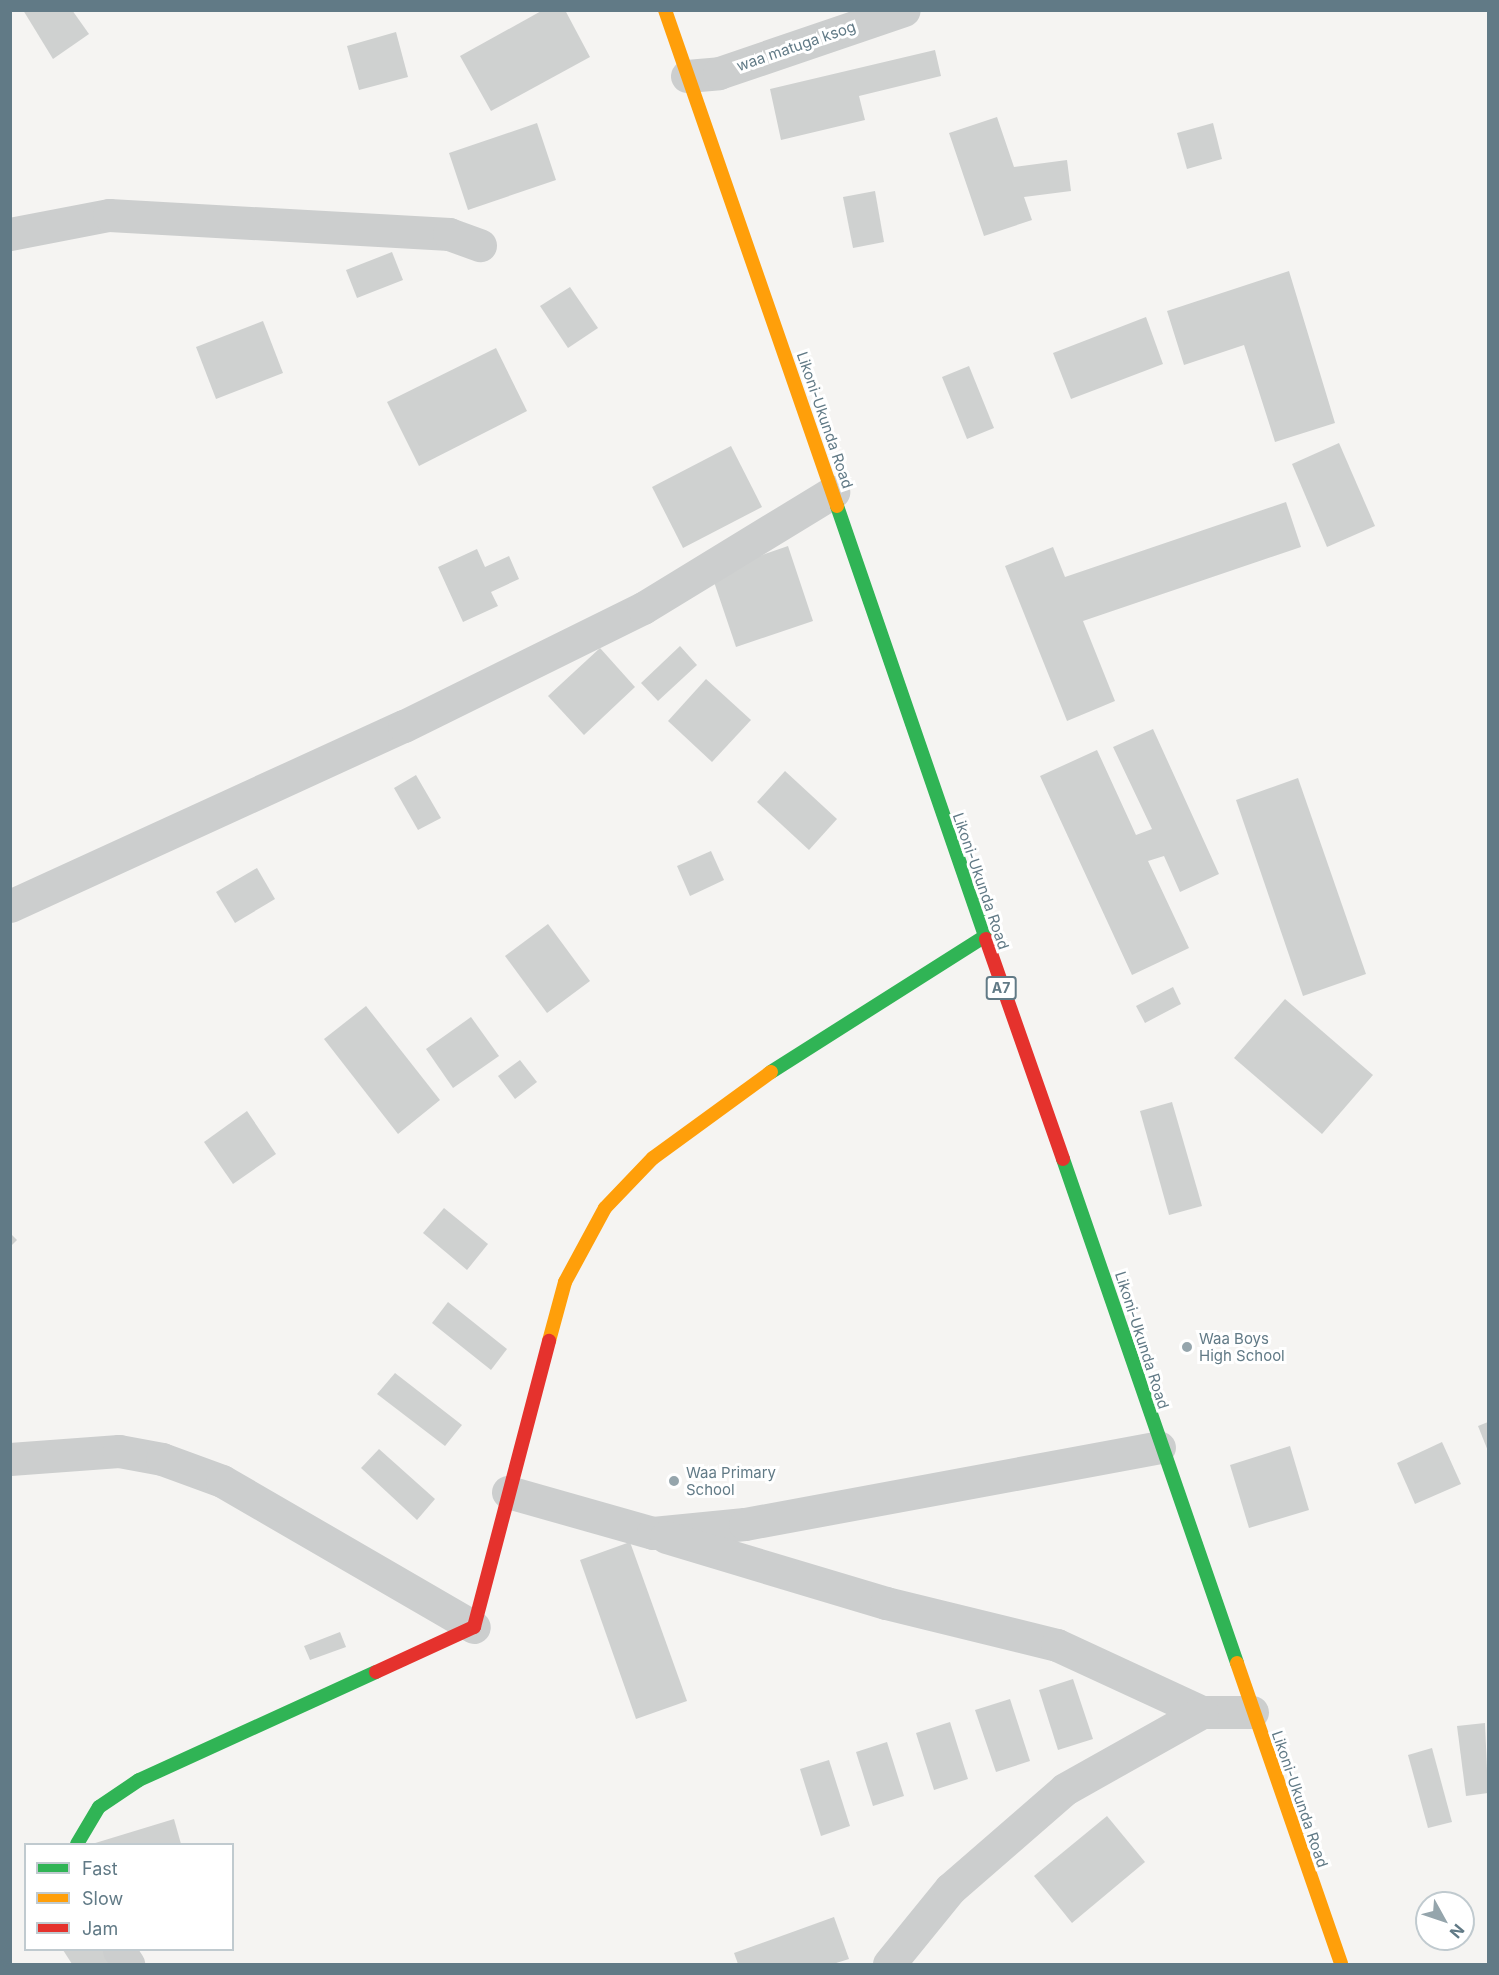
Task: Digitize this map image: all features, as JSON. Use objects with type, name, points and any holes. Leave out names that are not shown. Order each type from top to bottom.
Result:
[{"type":"main road","name":"Likoni-Ukunda Road","points":[[665,10],[833,492],[982,938],[1092,1238],[1159,1447],[1341,1965]]},
{"type":"main road","points":[[78,1843],[99,1807],[139,1780],[474,1627],[565,1282],[605,1208],[653,1158],[794,1056],[982,938]]},
{"type":"street","name":"waa matuga ksog","points":[[687,76],[719,73],[904,10]]},
{"type":"street","points":[[10,234],[109,215],[449,234],[480,245]]},
{"type":"street","points":[[10,906],[404,726],[643,608],[833,492]]},
{"type":"street","points":[[653,1533],[745,1524],[1159,1447]]},
{"type":"street","points":[[10,1460],[119,1451],[162,1459],[222,1481],[474,1627]]},
{"type":"street","points":[[508,1492],[886,1603],[1057,1644],[1203,1712],[1252,1712]]},
{"type":"street","points":[[889,1965],[950,1889],[1065,1789],[1203,1712]]},
{"type":"street","points":[[120,1951],[128,1965]]},
{"type":"building","points":[[23,10],[72,10],[89,34],[53,59]]},
{"type":"building","points":[[543,10],[565,10],[590,57],[491,111],[460,56]]},
{"type":"building","points":[[396,32],[408,77],[359,90],[347,46]]},
{"type":"building","points":[[935,50],[941,76],[859,96],[865,120],[781,140],[770,89]]},
{"type":"building","points":[[997,117],[1014,167],[1067,160],[1071,191],[1024,197],[1032,220],[984,236],[949,133]]},
{"type":"building","points":[[537,123],[556,180],[468,210],[449,153]]},
{"type":"building","points":[[1213,123],[1222,159],[1187,169],[1177,133]]},
{"type":"building","points":[[875,191],[884,242],[853,248],[843,197]]},
{"type":"building","points":[[392,252],[403,280],[357,298],[346,270]]},
{"type":"building","points":[[1289,271],[1335,423],[1275,442],[1244,345],[1184,365],[1167,311]]},
{"type":"building","points":[[570,287],[598,328],[568,348],[540,306]]},
{"type":"building","points":[[1146,317],[1163,364],[1071,399],[1053,353]]},
{"type":"building","points":[[263,321],[283,373],[216,399],[196,347]]},
{"type":"building","points":[[496,348],[527,411],[419,466],[387,402]]},
{"type":"building","points":[[969,366],[994,428],[967,439],[942,377]]},
{"type":"building","points":[[1339,443],[1375,526],[1327,547],[1292,464]]},
{"type":"building","points":[[731,446],[762,507],[683,548],[652,487]]},
{"type":"building","points":[[1286,502],[1301,547],[1083,621],[1115,701],[1067,721],[1005,566],[1053,547],[1065,577]]},
{"type":"building","points":[[788,546],[813,621],[736,647],[711,573]]},
{"type":"building","points":[[477,549],[485,567],[509,556],[519,579],[491,592],[498,606],[463,622],[438,567]]},
{"type":"building","points":[[680,646],[697,665],[658,701],[641,683]]},
{"type":"building","points":[[600,648],[635,687],[584,735],[548,696]]},
{"type":"building","points":[[706,679],[751,720],[712,762],[668,721]]},
{"type":"building","points":[[1153,729],[1219,874],[1180,892],[1164,856],[1148,861],[1189,948],[1132,975],[1040,776],[1097,750],[1136,835],[1152,829],[1113,747]]},
{"type":"building","points":[[785,771],[837,819],[809,850],[757,802]]},
{"type":"building","points":[[416,775],[441,818],[418,830],[394,788]]},
{"type":"building","points":[[1298,778],[1366,974],[1303,996],[1236,800]]},
{"type":"building","points":[[711,851],[724,880],[690,896],[677,866]]},
{"type":"building","points":[[257,868],[275,899],[235,923],[216,892]]},
{"type":"building","points":[[548,924],[590,981],[547,1013],[505,956]]},
{"type":"building","points":[[1173,987],[1181,1004],[1145,1023],[1136,1006]]},
{"type":"building","points":[[1285,999],[1373,1075],[1322,1134],[1234,1058]]},
{"type":"building","points":[[366,1006],[440,1100],[398,1134],[324,1039]]},
{"type":"building","points":[[471,1017],[499,1056],[453,1088],[426,1049]]},
{"type":"building","points":[[520,1060],[537,1082],[515,1099],[498,1076]]},
{"type":"building","points":[[1172,1102],[1202,1206],[1169,1215],[1140,1111]]},
{"type":"building","points":[[247,1111],[276,1154],[233,1184],[204,1142]]},
{"type":"building","points":[[444,1208],[488,1244],[467,1270],[423,1233]]},
{"type":"building","points":[[10,1233],[17,1240],[10,1247]]},
{"type":"building","points":[[448,1302],[507,1349],[491,1370],[432,1323]]},
{"type":"building","points":[[395,1373],[462,1425],[445,1446],[377,1394]]},
{"type":"building","points":[[1488,1422],[1488,1451],[1478,1426]]},
{"type":"building","points":[[1442,1442],[1461,1484],[1415,1504],[1397,1463]]},
{"type":"building","points":[[1290,1446],[1309,1510],[1249,1528],[1230,1465]]},
{"type":"building","points":[[379,1449],[435,1499],[417,1520],[361,1468]]},
{"type":"building","points":[[630,1542],[687,1701],[636,1719],[580,1560]]},
{"type":"building","points":[[340,1632],[346,1647],[310,1660],[304,1646]]},
{"type":"building","points":[[1073,1679],[1093,1739],[1058,1750],[1039,1690]]},
{"type":"building","points":[[1010,1699],[1030,1761],[996,1772],[975,1710]]},
{"type":"building","points":[[950,1722],[968,1779],[934,1790],[916,1733]]},
{"type":"building","points":[[1485,1723],[1488,1793],[1466,1796],[1457,1726]]},
{"type":"building","points":[[887,1742],[904,1796],[873,1806],[856,1752]]},
{"type":"building","points":[[1432,1748],[1452,1822],[1428,1828],[1408,1755]]},
{"type":"building","points":[[829,1760],[850,1826],[821,1836],[800,1769]]},
{"type":"building","points":[[1107,1816],[1145,1862],[1072,1923],[1034,1876]]},
{"type":"building","points":[[174,1819],[181,1843],[95,1843]]},
{"type":"building","points":[[834,1917],[849,1959],[833,1964],[738,1964],[734,1953]]},
{"type":"building","points":[[64,1951],[109,1951],[117,1964],[72,1964]]},
{"type":"traffic: fast","points":[[837,506],[986,939]]},
{"type":"traffic: fast","points":[[771,1072],[982,938]]},
{"type":"traffic: fast","points":[[1063,1159],[1237,1663]]},
{"type":"traffic: fast","points":[[78,1843],[99,1807],[139,1780],[376,1672]]},
{"type":"traffic: slow","points":[[665,10],[837,506]]},
{"type":"traffic: slow","points":[[549,1341],[565,1282],[605,1208],[653,1158],[771,1072]]},
{"type":"traffic: slow","points":[[1237,1663],[1341,1964]]},
{"type":"traffic: jam","points":[[986,939],[1063,1159]]},
{"type":"traffic: jam","points":[[376,1672],[474,1627],[549,1341]]},
{"type":"place","name":"Waa Boys High School","points":[[1187,1347]]},
{"type":"place","name":"Waa Primary School","points":[[674,1481]]}]
